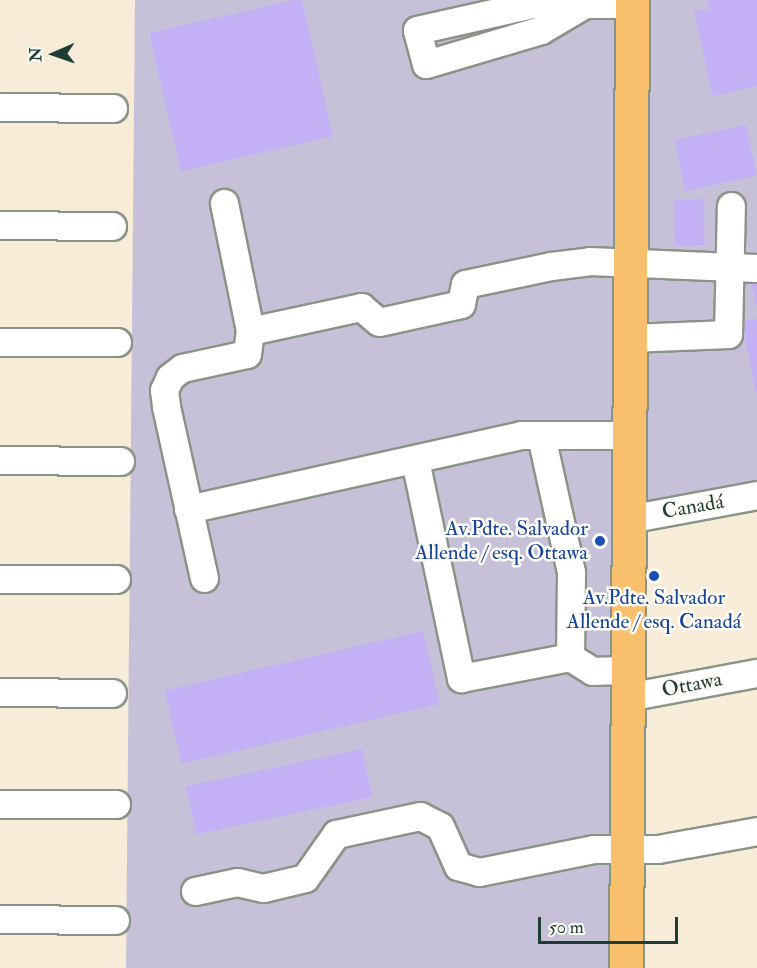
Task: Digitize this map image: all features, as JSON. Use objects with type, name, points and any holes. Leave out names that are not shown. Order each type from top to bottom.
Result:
[{"type":"main road","points":[[626,968],[632,2]]},
{"type":"street","points":[[585,4],[541,30],[426,64],[417,30],[532,4],[632,2]]},
{"type":"street","points":[[0,107],[113,108]]},
{"type":"street","points":[[204,578],[164,390],[171,377],[182,368],[247,354],[250,331],[224,202]]},
{"type":"street","points":[[630,338],[728,334],[744,267],[731,206]]},
{"type":"street","points":[[0,225],[112,226]]},
{"type":"street","points":[[250,331],[361,307],[379,322],[461,304],[465,284],[589,261],[744,267]]},
{"type":"street","points":[[0,342],[117,342]]},
{"type":"street","points":[[188,509],[521,435],[629,435]]},
{"type":"street","points":[[416,460],[460,678],[570,657],[571,572],[541,435]]},
{"type":"street","points":[[0,460],[120,461]]},
{"type":"street","name":"Canadá","points":[[628,519],[757,495]]},
{"type":"street","points":[[0,579],[116,579]]},
{"type":"street","name":"Ottawa","points":[[570,657],[592,671],[627,684],[757,673]]},
{"type":"street","points":[[0,692],[111,693]]},
{"type":"street","points":[[0,804],[116,804]]},
{"type":"street","points":[[195,891],[237,882],[263,888],[305,878],[336,834],[420,816],[440,826],[458,866],[479,872],[594,849],[658,849],[757,831]]},
{"type":"street","points":[[0,919],[115,920]]},
{"type":"shaded area","points":[[135,0],[757,0],[757,485],[621,511],[615,968],[126,968]]},
{"type":"building","points":[[302,0],[333,136],[181,171],[149,33]]},
{"type":"building","points":[[707,0],[757,0],[757,86],[713,96],[694,12],[709,9]]},
{"type":"building","points":[[746,125],[757,176],[685,191],[675,140]]},
{"type":"building","points":[[704,199],[705,245],[675,246],[674,200]]},
{"type":"building","points":[[757,277],[757,306],[756,306],[750,278]]},
{"type":"building","points":[[757,319],[757,392],[756,393],[742,321]]},
{"type":"building","points":[[423,631],[440,704],[182,764],[165,691]]},
{"type":"building","points":[[362,749],[372,797],[196,834],[186,786]]},
{"type":"place","name":"Av.Pdte. Salvador Allende / esq. Ottawa","points":[[600,541]]},
{"type":"place","name":"Av.Pdte. Salvador Allende / esq. Canadá","points":[[654,576]]}]
